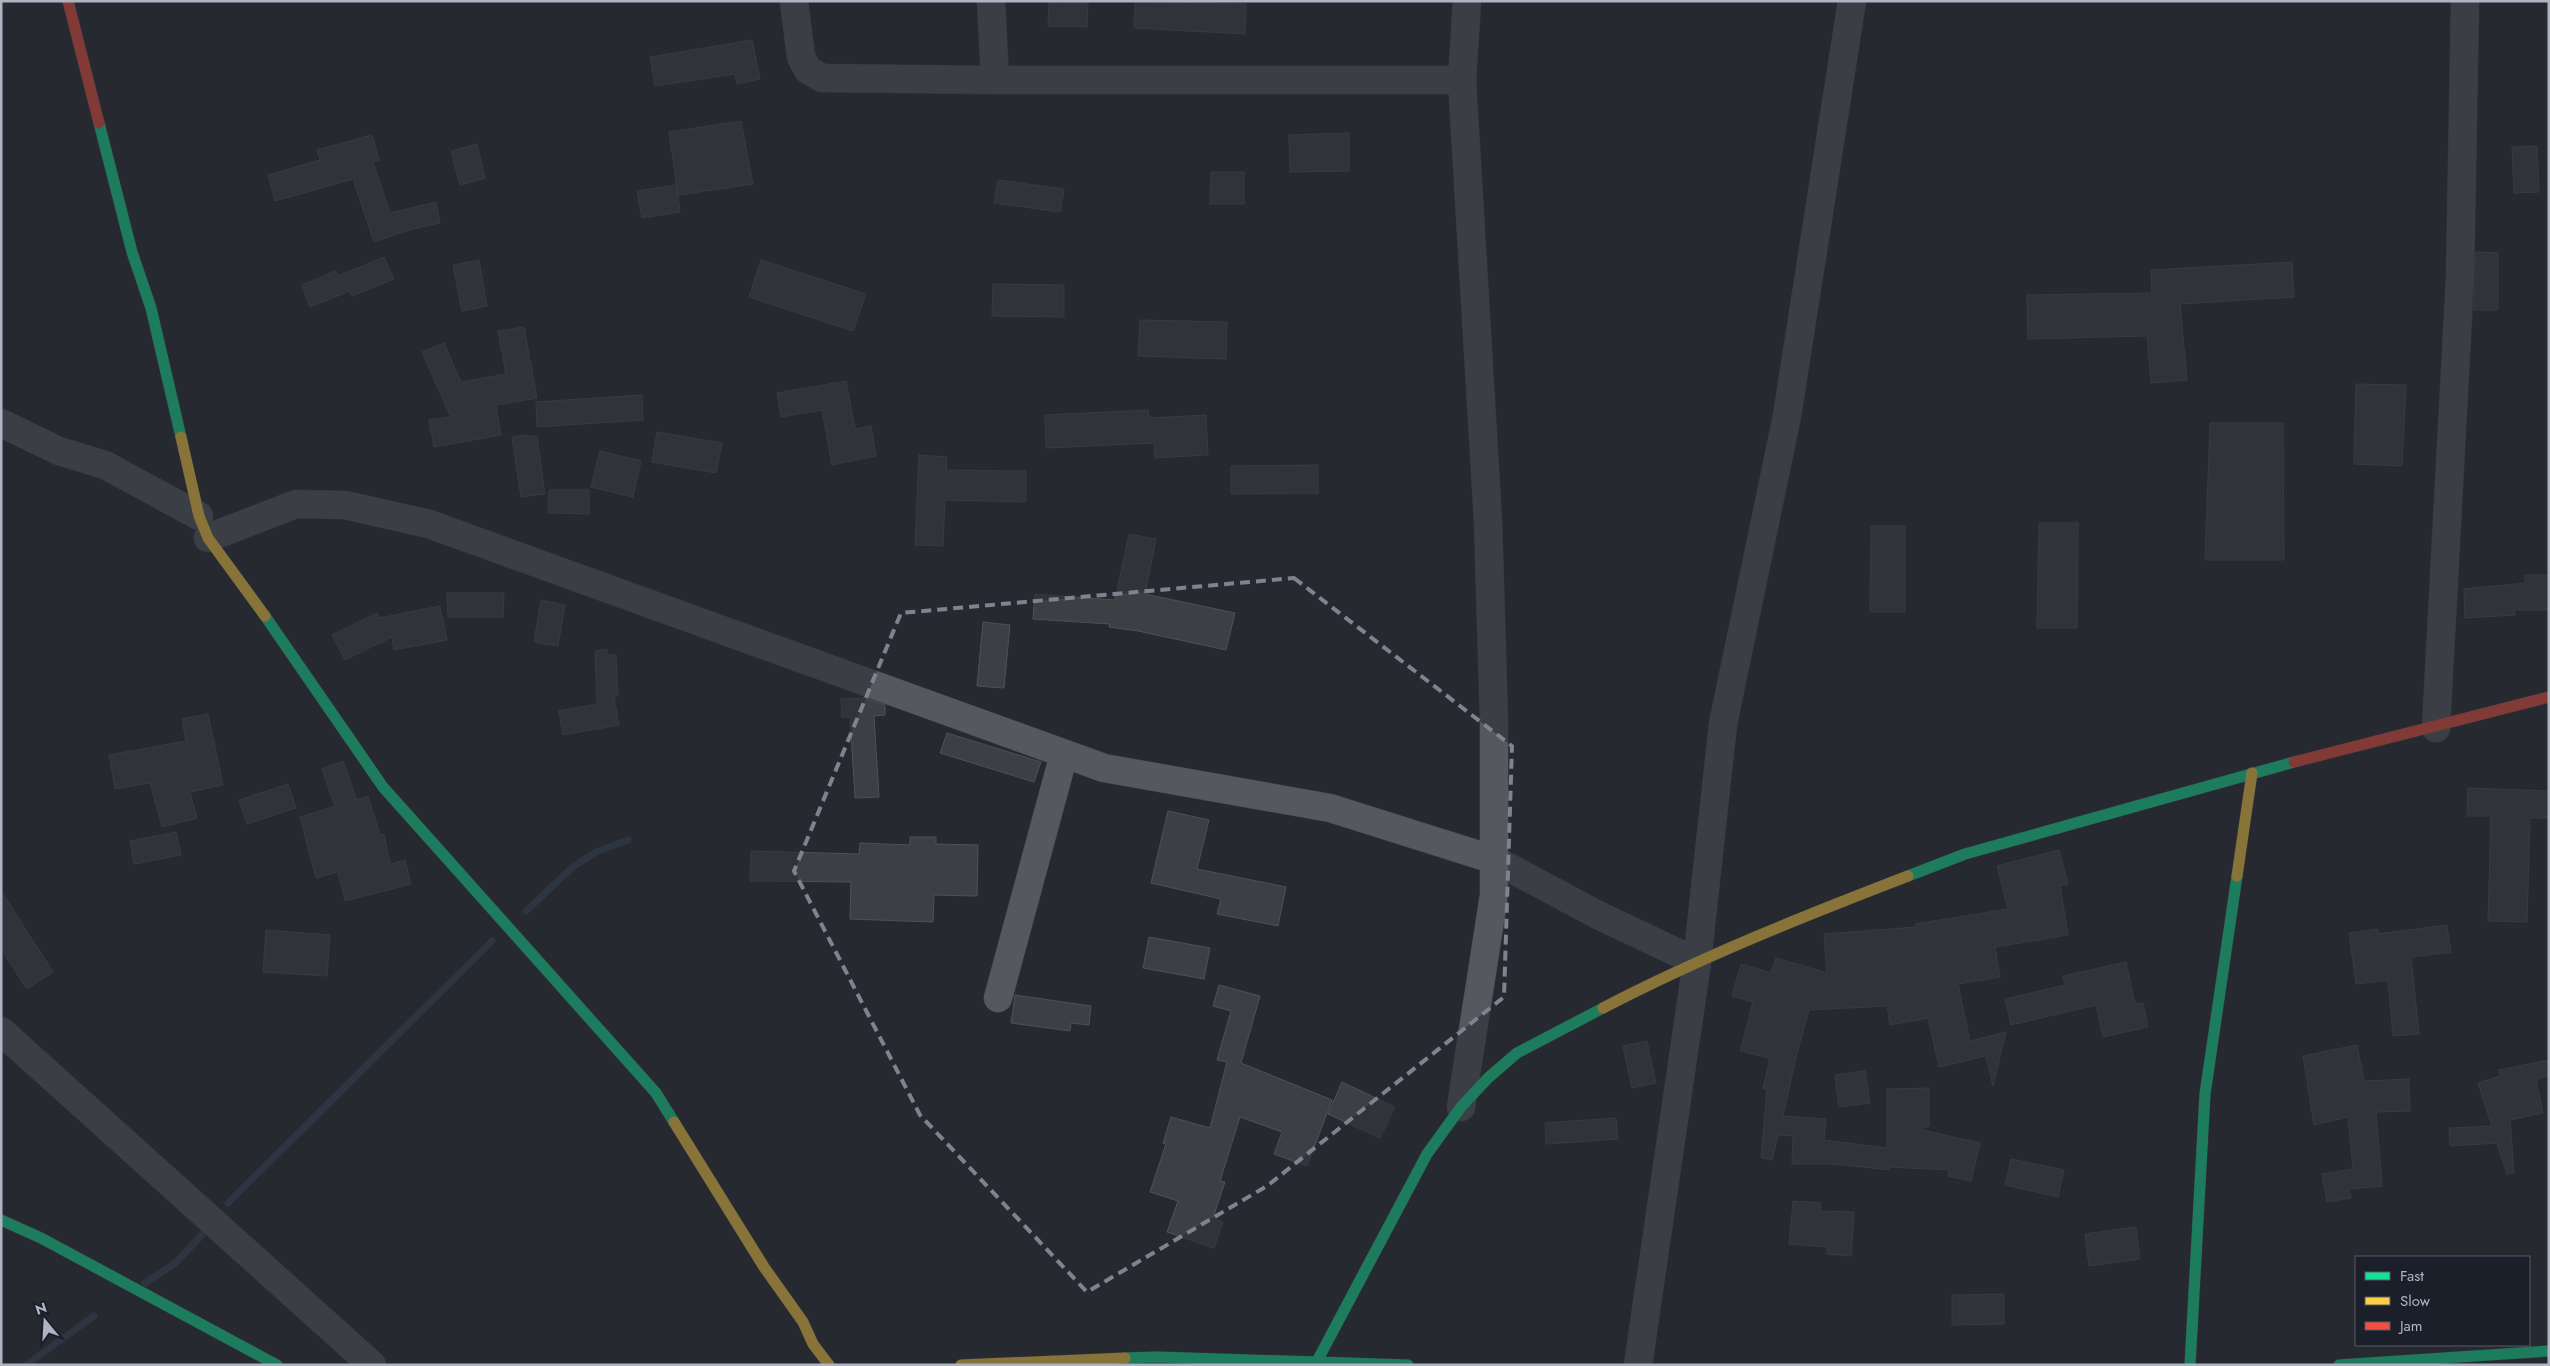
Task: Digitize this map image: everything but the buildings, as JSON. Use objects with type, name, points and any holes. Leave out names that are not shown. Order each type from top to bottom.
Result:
[{"type":"street","points":[[68,1],[132,252],[151,308],[204,527],[383,787],[656,1093],[764,1267],[803,1322],[813,1344],[829,1365]]},
{"type":"street","points":[[794,1],[801,57],[808,70],[822,78],[1462,80]]},
{"type":"street","points":[[991,1],[995,80]]},
{"type":"street","points":[[1461,1107],[1494,895],[1495,860],[1494,722],[1488,521],[1462,80],[1467,1]]},
{"type":"street","points":[[1638,1365],[1696,962],[1723,724],[1787,416],[1852,1]]},
{"type":"street","points":[[2436,728],[2460,278],[2465,1]]},
{"type":"street","points":[[1,424],[59,451],[105,465],[204,527],[296,504],[345,505],[429,524],[1104,768],[1330,808],[1495,860],[1598,915],[1696,962]]},
{"type":"street","points":[[1316,1364],[1427,1154],[1461,1107],[1488,1078],[1517,1053],[1623,996],[1696,962],[1819,910],[1965,854],[2252,773],[2436,728],[2549,697]]},
{"type":"street","points":[[998,998],[1064,754]]},
{"type":"street","points":[[2190,1365],[2205,1094],[2252,773]]},
{"type":"street","points":[[1,1031],[372,1365]]},
{"type":"street","points":[[1,1220],[41,1238],[277,1365]]},
{"type":"street","points":[[2339,1365],[2549,1351]]},
{"type":"street","points":[[961,1365],[1157,1357],[1316,1364],[1408,1365]]},
{"type":"highlighted area","points":[[1294,578],[1512,746],[1504,997],[1267,1186],[1087,1292],[920,1115],[794,871],[901,613]]},
{"type":"waterway","points":[[526,911],[574,866],[596,852],[628,840]]},
{"type":"waterway","points":[[228,1203],[492,941]]},
{"type":"waterway","points":[[145,1283],[174,1264],[202,1235]]},
{"type":"waterway","points":[[26,1365],[94,1316]]},
{"type":"traffic: fast","points":[[99,123],[132,252],[151,308],[181,437]]},
{"type":"traffic: fast","points":[[265,616],[383,787],[656,1093],[674,1122]]},
{"type":"traffic: fast","points":[[1908,876],[1965,854],[2294,762]]},
{"type":"traffic: fast","points":[[2190,1365],[2205,1094],[2237,876]]},
{"type":"traffic: fast","points":[[1315,1365],[1427,1154],[1461,1107],[1488,1078],[1517,1053],[1603,1008]]},
{"type":"traffic: fast","points":[[1,1220],[41,1238],[277,1365]]},
{"type":"traffic: fast","points":[[2339,1365],[2549,1351]]},
{"type":"traffic: fast","points":[[1125,1358],[1157,1357],[1408,1365]]},
{"type":"traffic: slow","points":[[181,437],[199,516],[208,538],[265,616]]},
{"type":"traffic: slow","points":[[2237,876],[2252,773]]},
{"type":"traffic: slow","points":[[1603,1008],[1677,971],[1753,938],[1908,876]]},
{"type":"traffic: slow","points":[[674,1122],[764,1267],[803,1322],[813,1344],[829,1365]]},
{"type":"traffic: slow","points":[[961,1365],[1125,1358]]},
{"type":"traffic: jam","points":[[68,1],[99,123]]},
{"type":"traffic: jam","points":[[2294,762],[2549,697]]}]
